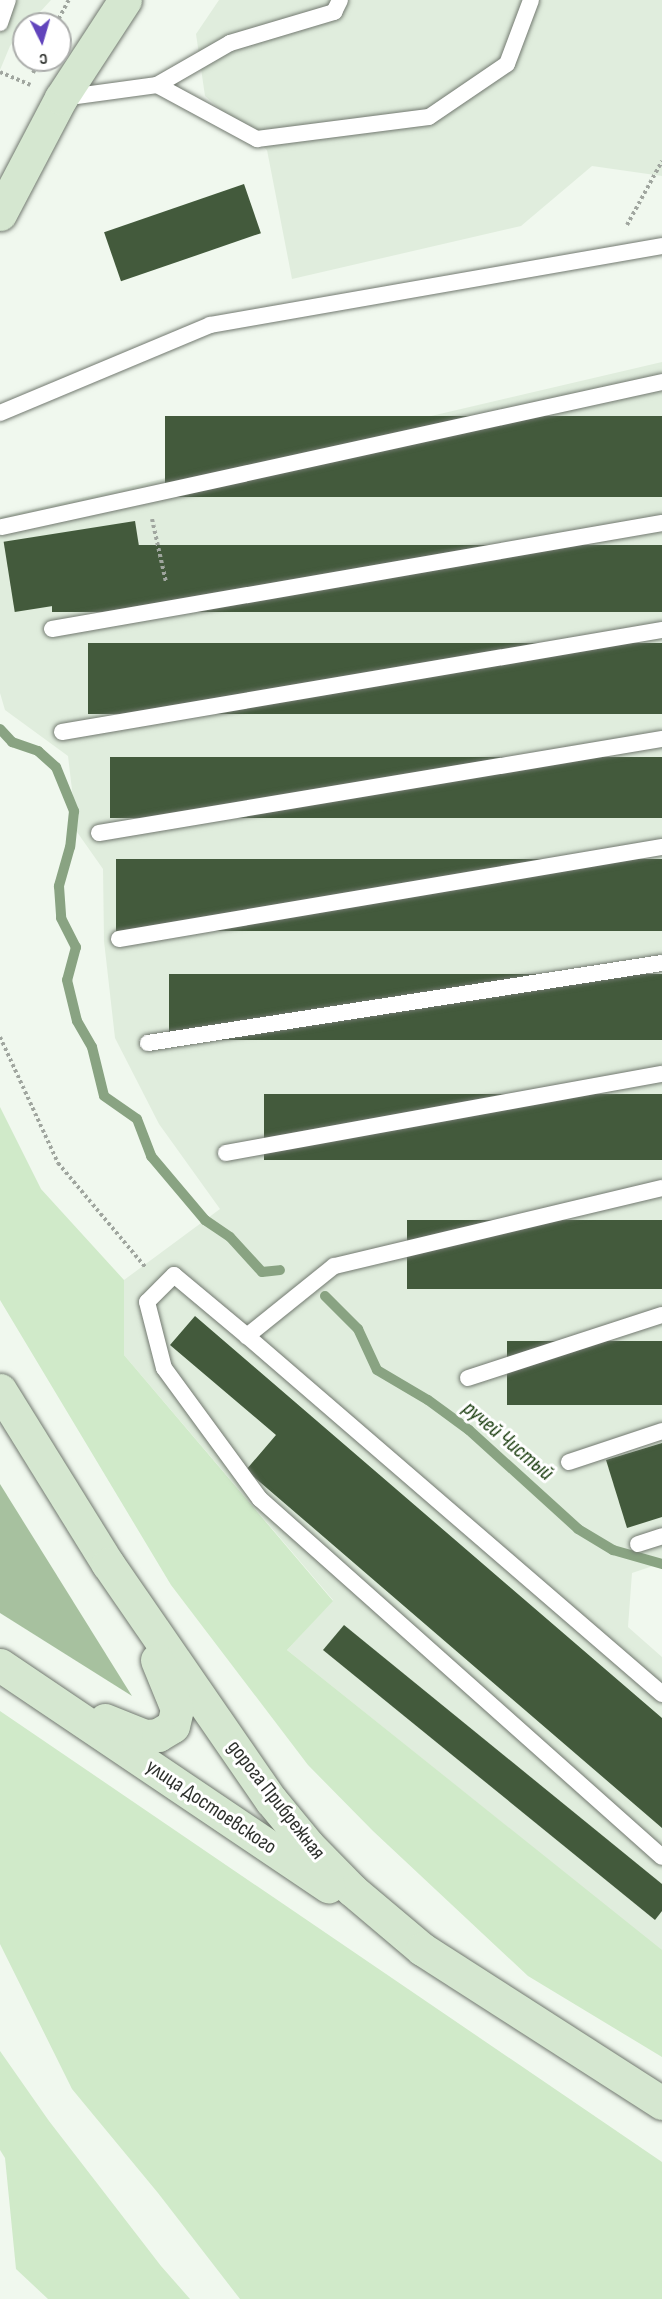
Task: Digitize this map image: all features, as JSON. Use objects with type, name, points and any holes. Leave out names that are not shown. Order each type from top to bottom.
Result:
[{"type":"main road","points":[[0,214],[61,98],[125,0]]},
{"type":"main road","name":"дорога Прибрежная","points":[[0,1390],[108,1564],[272,1800],[300,1836],[352,1890],[422,1949],[662,2103]]},
{"type":"main road","points":[[11,1673],[122,1728],[145,1736],[158,1735],[173,1726],[177,1709],[165,1677],[108,1564]]},
{"type":"main road","name":"улица Достоевского","points":[[11,1673],[422,1949]]},
{"type":"lane","points":[[0,23],[8,0]]},
{"type":"lane","points":[[61,98],[157,85],[230,43],[354,0]]},
{"type":"lane","points":[[157,85],[257,139],[429,117],[507,64],[531,0]]},
{"type":"lane","points":[[0,413],[210,325],[662,246]]},
{"type":"lane","points":[[2,527],[662,382]]},
{"type":"lane","points":[[52,629],[662,523]]},
{"type":"lane","points":[[62,732],[662,630]]},
{"type":"lane","points":[[99,833],[662,739]]},
{"type":"lane","points":[[119,939],[662,847]]},
{"type":"lane","points":[[148,1043],[662,963]]},
{"type":"lane","points":[[226,1152],[662,1074]]},
{"type":"lane","points":[[247,1336],[334,1266],[662,1188]]},
{"type":"lane","points":[[662,1694],[174,1275],[147,1302],[164,1368],[260,1499],[662,1857]]},
{"type":"lane","points":[[468,1378],[662,1315]]},
{"type":"lane","points":[[569,1462],[662,1431]]},
{"type":"lane","points":[[638,1544],[662,1536]]},
{"type":"path","points":[[610,255],[662,161]]},
{"type":"path","points":[[146,495],[173,608]]},
{"type":"path","points":[[0,1037],[58,1163],[162,1287]]},
{"type":"shaded area","points":[[0,0],[51,0],[40,12],[12,12],[12,44],[0,70]]},
{"type":"shaded area","points":[[219,0],[662,0],[662,176],[592,166],[521,226],[292,279],[267,150],[205,96],[196,34]]},
{"type":"shaded area","points":[[662,362],[662,1563],[632,1573],[628,1627],[662,1657],[662,1951],[287,1650],[333,1600],[124,1355],[124,1280],[220,1209],[159,1124],[115,1038],[104,941],[103,869],[77,832],[68,756],[5,710],[0,693],[0,517]]},
{"type":"green space","points":[[0,1107],[41,1189],[124,1280],[124,1355],[333,1601],[287,1650],[662,1950],[662,2057],[528,1976],[373,1831],[308,1765],[171,1585],[0,1300]]},
{"type":"green space","points":[[0,1484],[132,1696],[0,1613]]},
{"type":"green space","points":[[0,1711],[662,2162],[662,2299],[240,2299],[158,2193],[72,2089],[0,1944]]},
{"type":"green space","points":[[0,2051],[49,2121],[161,2266],[190,2299],[48,2299],[16,2269],[5,2158],[0,2150]]},
{"type":"building","points":[[244,184],[261,233],[121,281],[104,232]]},
{"type":"building","points":[[165,416],[662,416],[662,497],[165,497]]},
{"type":"building","points":[[135,521],[146,591],[15,612],[4,542]]},
{"type":"building","points":[[52,545],[662,545],[662,612],[52,612]]},
{"type":"building","points":[[88,643],[662,643],[662,714],[88,714]]},
{"type":"building","points":[[110,757],[662,757],[662,818],[110,818]]},
{"type":"building","points":[[116,859],[662,859],[662,931],[116,931]]},
{"type":"building","points":[[169,974],[662,974],[662,1040],[169,1040]]},
{"type":"building","points":[[264,1094],[662,1094],[662,1160],[264,1160]]},
{"type":"building","points":[[407,1220],[662,1220],[662,1289],[407,1289]]},
{"type":"building","points":[[195,1316],[662,1718],[662,1828],[246,1470],[276,1435],[170,1345]]},
{"type":"building","points":[[507,1341],[662,1341],[662,1405],[507,1405]]},
{"type":"building","points":[[662,1443],[662,1517],[627,1528],[606,1460]]},
{"type":"building","points":[[344,1625],[662,1884],[662,1911],[655,1920],[323,1650]]},
{"type":"waterway","name":"ручей Чистый","points":[[0,729],[12,742],[38,751],[56,767],[74,811],[70,847],[59,886],[61,918],[76,947],[67,980],[77,1021],[92,1047],[104,1096],[137,1119],[151,1156],[205,1220],[230,1237],[262,1272],[280,1270]]},
{"type":"waterway","name":"ручей Чистый","points":[[325,1296],[358,1329],[377,1370],[428,1400],[469,1430],[578,1529],[613,1550],[662,1564]]}]
